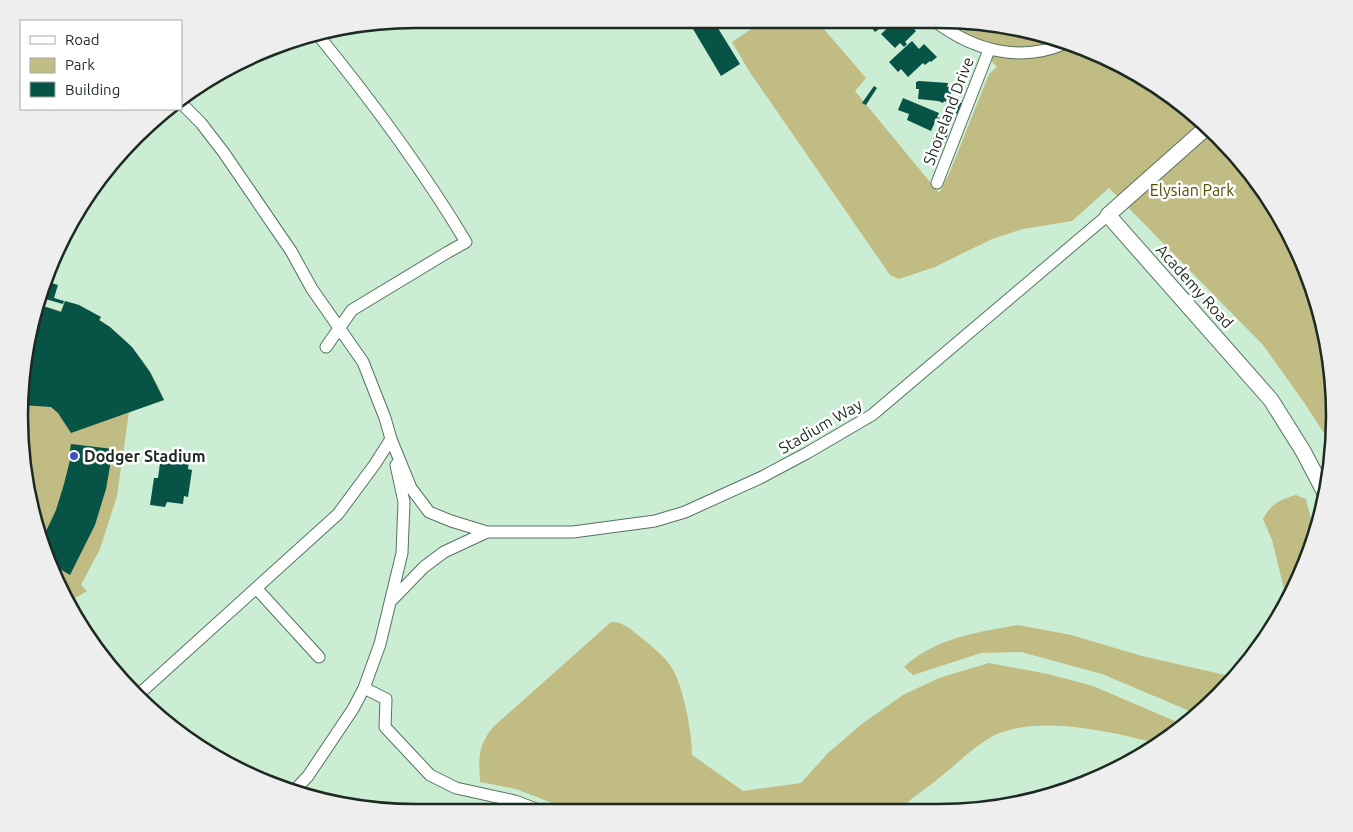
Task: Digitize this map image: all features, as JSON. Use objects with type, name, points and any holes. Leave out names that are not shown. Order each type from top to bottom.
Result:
[{"type":"main road","points":[[1108,215],[1201,131]]},
{"type":"main road","name":"Academy Road","points":[[1108,215],[1271,400],[1303,451],[1320,483]]},
{"type":"street","points":[[946,28],[989,50],[1032,52],[1058,47]]},
{"type":"street","points":[[321,39],[380,114],[431,185],[466,242],[352,310],[326,348]]},
{"type":"street","name":"Shoreland Drive","points":[[937,183],[989,50]]},
{"type":"street","points":[[183,105],[201,123],[224,153],[291,250],[312,288],[363,362],[385,418],[404,502],[402,553],[392,600],[380,644],[364,688],[348,717],[308,776],[298,786]]},
{"type":"street","name":"Stadium Way","points":[[390,439],[411,488],[429,512],[487,532],[573,532],[655,521],[685,512],[762,477],[872,415],[1108,215]]},
{"type":"street","points":[[142,692],[338,514],[375,464],[390,439]]},
{"type":"street","name":"Stadium Way","points":[[392,600],[424,567],[444,552],[487,532]]},
{"type":"street","points":[[256,588],[319,656]]},
{"type":"street","points":[[364,688],[386,699],[385,727],[430,775],[456,788],[523,804]]},
{"type":"green space","name":"Elysian Park","points":[[753,28],[823,28],[866,78],[855,91],[939,193],[949,174],[989,74],[997,67],[961,28],[1013,35],[1062,48],[1109,68],[1153,93],[1193,124],[1229,160],[1260,200],[1285,244],[1305,291],[1318,340],[1325,391],[1325,435],[1263,345],[1109,188],[1072,221],[1023,229],[992,239],[935,267],[899,279],[890,275],[749,71],[732,42]]},
{"type":"green space","name":"Dodger Stadium","points":[[65,301],[79,305],[101,317],[100,320],[130,345],[146,365],[164,400],[129,412],[117,496],[100,549],[81,585],[87,591],[74,599],[57,565],[41,517],[35,492],[28,441],[28,391],[35,340],[41,315],[44,306],[61,311]]},
{"type":"green space","points":[[1296,495],[1306,499],[1311,519],[1296,565],[1284,590],[1272,540],[1263,519],[1270,509],[1285,499]]},
{"type":"green space","points":[[611,622],[622,624],[629,628],[655,649],[670,665],[683,695],[692,755],[743,791],[801,783],[828,753],[863,723],[903,695],[939,678],[989,663],[1048,674],[1093,686],[1177,722],[1149,742],[1075,727],[1031,726],[1011,730],[993,736],[979,745],[906,804],[555,804],[516,789],[480,782],[480,753],[484,741],[493,727]]},
{"type":"green space","points":[[1018,625],[1071,635],[1142,656],[1226,675],[1189,711],[1102,674],[1021,652],[981,653],[913,675],[904,667],[929,649],[973,634]]},
{"type":"building","points":[[718,28],[740,64],[721,76],[693,29]]},
{"type":"building","points":[[872,28],[881,28],[875,32]]},
{"type":"building","points":[[888,28],[913,28],[916,31],[905,42],[907,44],[904,47],[900,43],[895,48],[881,34]]},
{"type":"building","points":[[912,41],[919,49],[924,44],[937,57],[925,65],[923,63],[908,77],[901,69],[898,72],[889,62]]},
{"type":"building","points":[[916,82],[948,83],[947,87],[951,87],[951,96],[947,96],[946,102],[944,101],[943,103],[918,99],[919,89],[916,89]]},
{"type":"building","points":[[874,86],[877,88],[866,105],[862,103]]},
{"type":"building","points":[[903,98],[939,113],[937,117],[940,118],[939,123],[935,122],[931,131],[907,120],[909,114],[898,110]]},
{"type":"building","points":[[950,101],[962,103],[958,114],[947,111]]},
{"type":"building","points":[[938,128],[949,132],[944,143],[933,139]]},
{"type":"building","points":[[51,283],[58,285],[54,298],[64,301],[63,304],[46,299]]},
{"type":"building","points":[[65,301],[79,305],[101,317],[99,320],[110,327],[132,347],[150,372],[164,400],[71,433],[58,413],[51,407],[28,405],[31,365],[44,306],[61,312]]},
{"type":"building","points":[[71,444],[113,449],[106,489],[95,525],[70,575],[58,568],[45,532],[56,510],[64,484],[72,452],[70,451]]},
{"type":"building","points":[[161,456],[189,460],[188,469],[192,470],[188,497],[184,496],[183,504],[167,502],[165,507],[150,505],[154,478],[158,478]]},
{"type":"place","name":"Dodger Stadium","points":[[74,456]]}]
